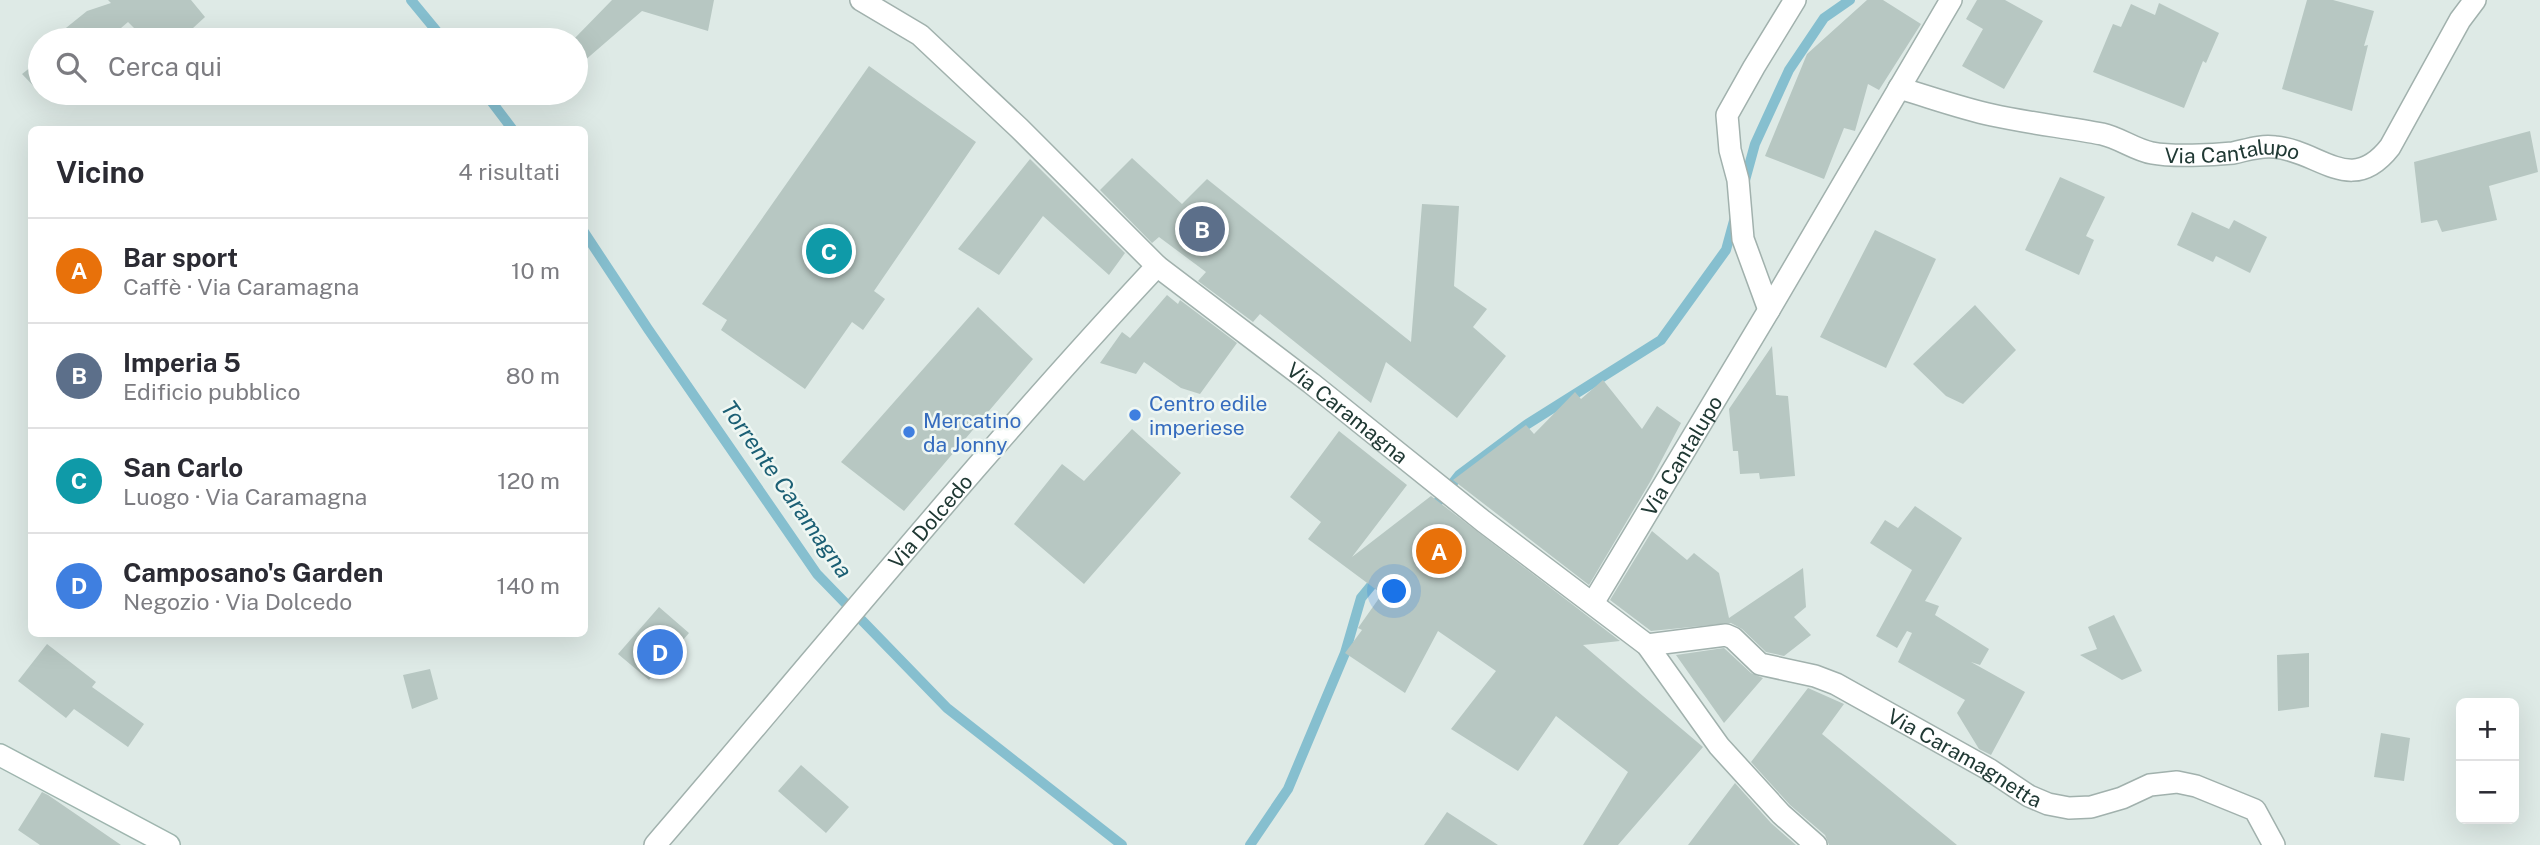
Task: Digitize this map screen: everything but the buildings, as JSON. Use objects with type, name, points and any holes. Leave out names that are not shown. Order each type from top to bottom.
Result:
[{"type":"street","name":"Via Caramagna","points":[[862,0],[920,35],[1157,266],[1647,645],[1719,746],[1781,814],[1816,845]]},
{"type":"street","points":[[1769,310],[1743,239],[1738,180],[1730,150],[1727,115],[1796,0]]},
{"type":"street","name":"Via Cantalupo","points":[[1593,603],[1951,0]]},
{"type":"street","name":"Via Cantalupo","points":[[1899,88],[1988,114],[2106,135],[2152,153],[2202,154],[2271,146],[2307,154],[2330,168],[2354,170],[2375,163],[2390,147],[2460,20],[2474,0]]},
{"type":"street","name":"Via Dolcedo","points":[[655,845],[825,648],[901,552],[1087,341],[1157,266]]},
{"type":"street","name":"Via Caramagnetta","points":[[1647,645],[1726,635],[1733,638],[1760,664],[1815,676],[1836,684],[1990,770],[2029,796],[2048,804],[2069,808],[2091,807],[2122,798],[2150,785],[2177,782],[2196,786],[2255,810],[2274,845]]},
{"type":"street","points":[[0,755],[169,845]]},
{"type":"waterway","name":"Torrente Caramagna","points":[[411,0],[434,28]]},
{"type":"waterway","points":[[1744,184],[1755,144],[1789,70],[1824,18],[1850,0]]},
{"type":"waterway","name":"Torrente Caramagna","points":[[494,105],[510,126]]},
{"type":"waterway","points":[[1430,512],[1459,475],[1526,425],[1661,340],[1726,250],[1735,217]]},
{"type":"waterway","name":"Torrente Caramagna","points":[[588,238],[817,574],[947,708],[1122,845]]},
{"type":"waterway","points":[[1250,845],[1288,789],[1345,653],[1361,598],[1379,576]]},
{"type":"place","name":"Imperia 5","points":[[1202,229]]},
{"type":"place","name":"San Carlo","points":[[829,251]]},
{"type":"place","name":"Centro edile imperiese","points":[[1135,415]]},
{"type":"place","name":"Mercatino da Jonny","points":[[909,432]]},
{"type":"place","name":"Bar sport","points":[[1439,551]]},
{"type":"place","name":"Camposano's Garden","points":[[660,652]]}]
